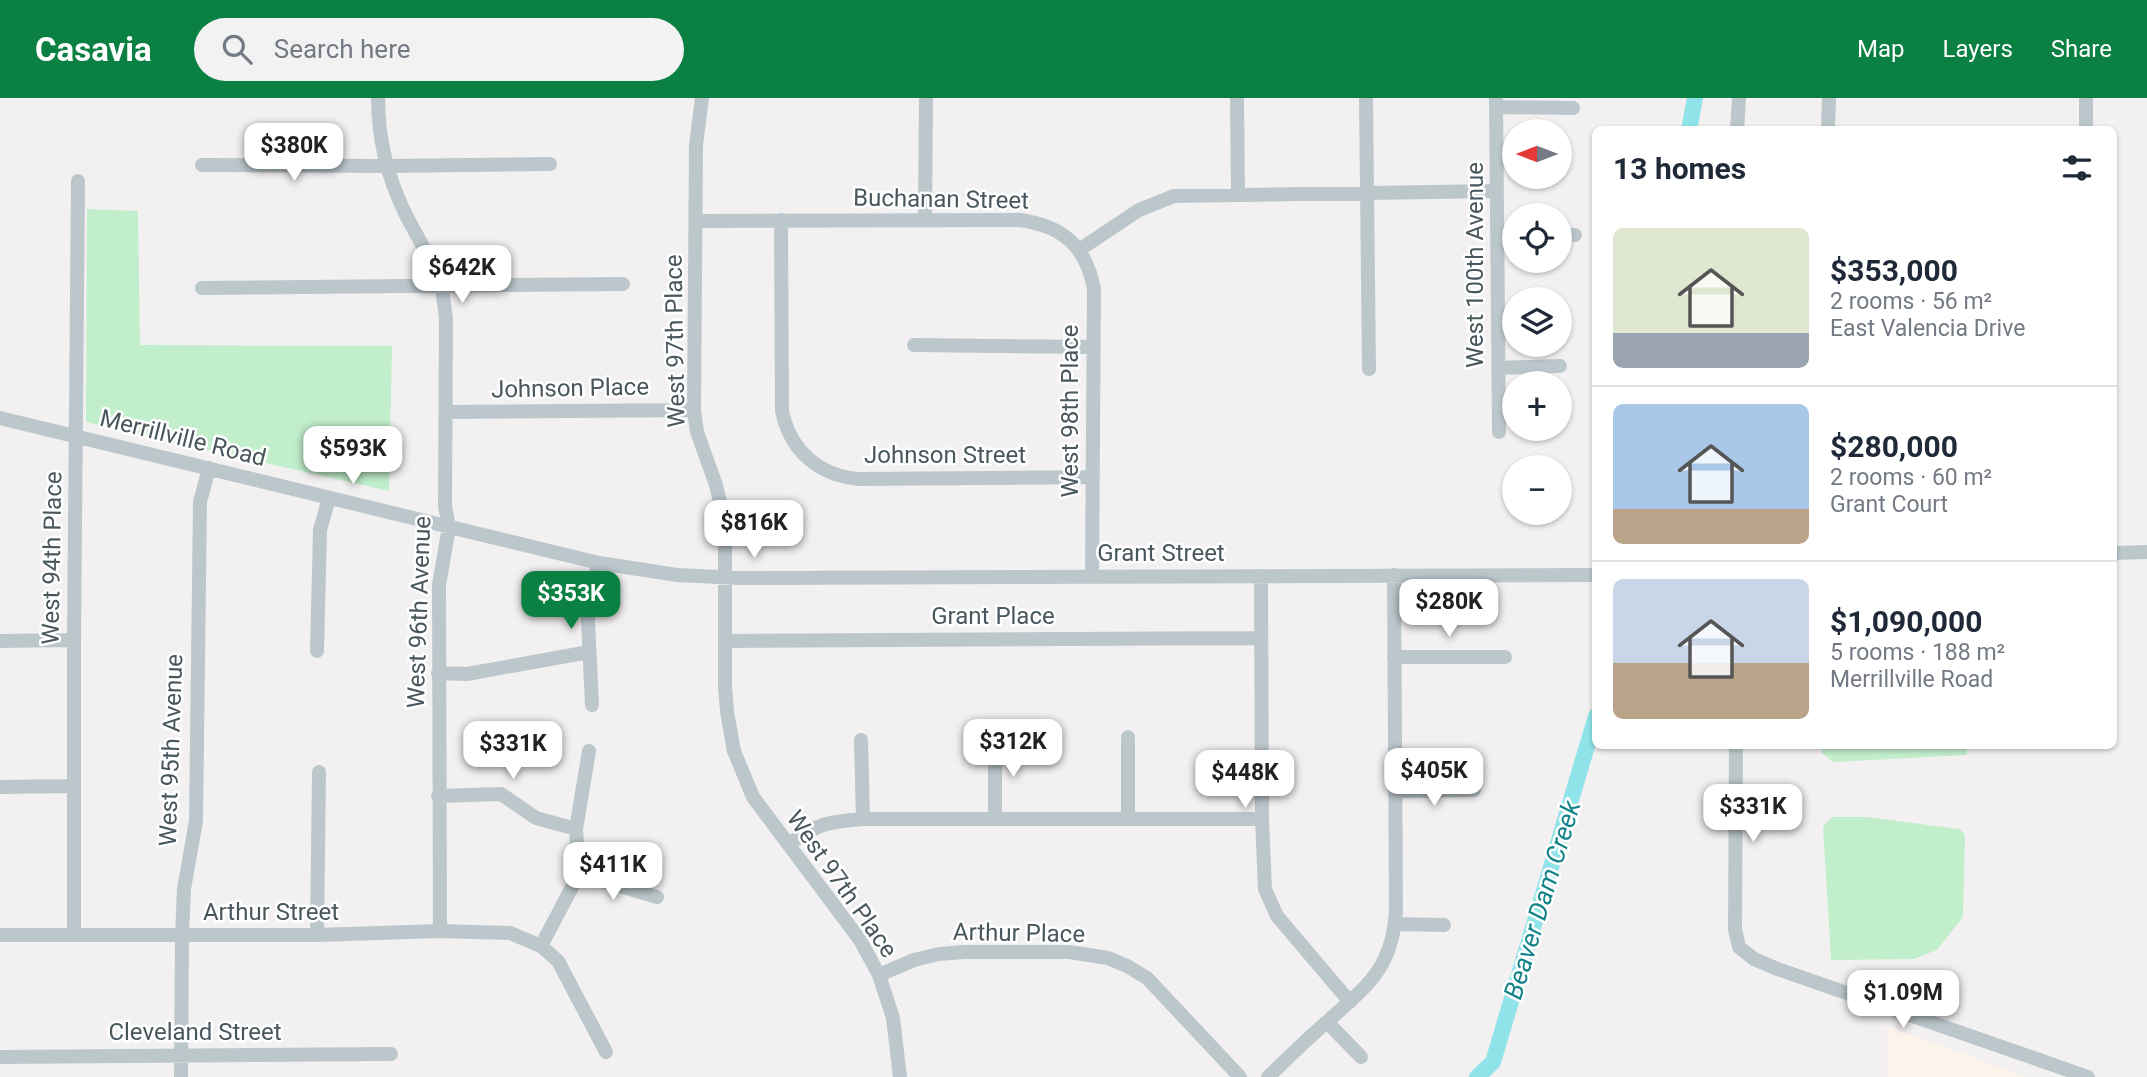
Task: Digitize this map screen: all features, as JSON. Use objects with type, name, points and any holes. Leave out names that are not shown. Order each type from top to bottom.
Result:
[{"type":"street","name":"West 96th Avenue","points":[[378,98],[378,126],[386,166],[405,213],[427,253],[441,287],[446,318],[445,506],[449,527],[439,585],[440,931]]},
{"type":"street","name":"West 97th Place","points":[[702,98],[696,145],[694,410],[697,432],[716,485],[723,515],[727,712],[734,751],[753,797],[860,940],[879,975],[897,1035],[900,1077]]},
{"type":"street","points":[[925,219],[926,98]]},
{"type":"street","points":[[1237,98],[1238,194]]},
{"type":"street","points":[[1366,98],[1369,369]]},
{"type":"street","points":[[1737,126],[1740,98]]},
{"type":"street","points":[[1828,126],[1829,98]]},
{"type":"street","points":[[2086,98],[2086,126]]},
{"type":"street","points":[[1496,103],[1573,108]]},
{"type":"street","name":"West 100th Avenue","points":[[1496,103],[1499,432]]},
{"type":"street","points":[[202,165],[550,164]]},
{"type":"street","name":"West 94th Place","points":[[74,935],[78,181]]},
{"type":"street","points":[[1079,250],[1139,209],[1174,196],[1497,191]]},
{"type":"street","name":"Buchanan Street","points":[[696,221],[1020,219],[1038,222],[1057,230],[1079,250]]},
{"type":"street","name":"Johnson Street","points":[[781,220],[782,411],[785,426],[804,455],[835,475],[858,479],[1092,477]]},
{"type":"street","points":[[1497,236],[1502,236]]},
{"type":"street","name":"West 98th Place","points":[[1079,250],[1090,271],[1094,289],[1092,576]]},
{"type":"street","points":[[202,288],[623,285]]},
{"type":"street","points":[[914,345],[1093,347]]},
{"type":"street","points":[[1498,368],[1560,366]]},
{"type":"street","name":"Johnson Place","points":[[446,412],[694,410]]},
{"type":"street","name":"Merrillville Road","points":[[0,418],[599,563],[677,575],[726,578]]},
{"type":"street","name":"West 95th Avenue","points":[[181,1077],[184,889],[196,821],[200,502],[209,468]]},
{"type":"street","points":[[317,651],[320,530],[329,498]]},
{"type":"street","points":[[2117,553],[2147,552]]},
{"type":"street","points":[[592,705],[587,600],[599,563]]},
{"type":"street","points":[[1268,1077],[1365,989],[1379,970],[1391,944],[1395,924],[1394,575]]},
{"type":"street","name":"Grant Street","points":[[726,578],[1592,575]]},
{"type":"street","points":[[1261,576],[1262,819],[1265,888],[1277,916],[1350,1002]]},
{"type":"street","name":"Grant Place","points":[[726,641],[1261,638]]},
{"type":"street","points":[[0,640],[74,640]]},
{"type":"street","points":[[438,674],[467,674],[589,652]]},
{"type":"street","points":[[1394,657],[1505,657]]},
{"type":"street","points":[[1128,737],[1128,818]]},
{"type":"street","points":[[861,740],[863,819]]},
{"type":"street","points":[[995,740],[996,819]]},
{"type":"street","points":[[1736,749],[1735,929],[1739,947],[1754,959],[1775,968],[2088,1077]]},
{"type":"street","points":[[589,751],[576,830],[579,874],[541,946],[558,961],[607,1052]]},
{"type":"street","points":[[317,935],[319,772]]},
{"type":"street","points":[[0,787],[73,786]]},
{"type":"street","points":[[1395,791],[1474,790]]},
{"type":"street","points":[[438,796],[501,794],[536,818],[576,830]]},
{"type":"street","points":[[789,844],[814,827],[834,821],[863,819],[1262,819]]},
{"type":"street","points":[[579,874],[657,897]]},
{"type":"street","points":[[1395,924],[1444,925]]},
{"type":"street","name":"Arthur Street","points":[[0,935],[317,935],[440,931],[510,933],[541,946]]},
{"type":"street","name":"Arthur Place","points":[[879,975],[914,960],[965,952],[1069,952],[1108,958],[1147,978],[1240,1077]]},
{"type":"street","points":[[1327,1021],[1361,1057]]},
{"type":"street","name":"Cleveland Street","points":[[0,1057],[391,1054]]},
{"type":"shaded area","points":[[1887,1026],[2026,1077],[1887,1077]]},
{"type":"green space","points":[[87,209],[138,211],[140,345],[392,346],[389,491],[86,422]]},
{"type":"green space","points":[[1822,749],[1967,749],[1967,755],[1833,762],[1822,753]]},
{"type":"green space","points":[[1832,817],[1867,817],[1959,829],[1965,834],[1963,917],[1937,950],[1914,959],[1831,960],[1823,827]]},
{"type":"waterway","name":"Beaver Dam Creek","points":[[1690,126],[1695,98]]},
{"type":"waterway","name":"Beaver Dam Creek","points":[[1477,1077],[1493,1062],[1592,729]]}]
